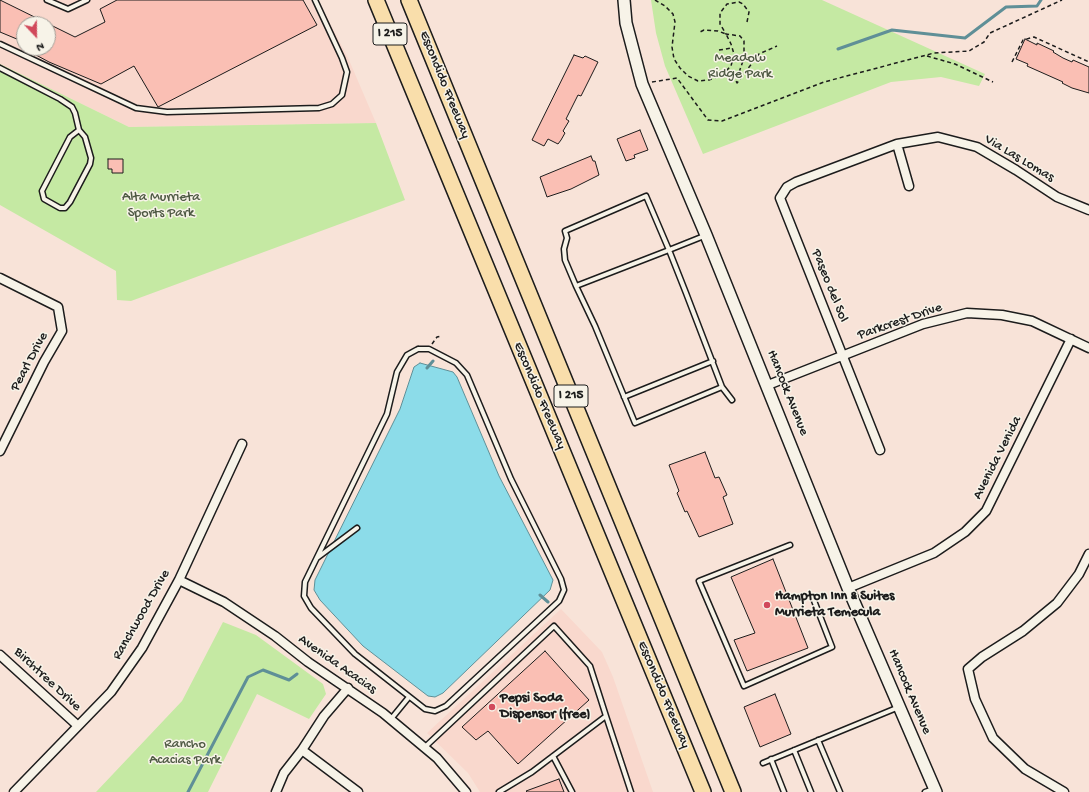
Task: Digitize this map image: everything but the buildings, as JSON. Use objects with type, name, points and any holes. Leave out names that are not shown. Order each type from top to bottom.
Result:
[{"type":"highway","name":"Escondido Freeway","points":[[376,0],[703,792]]},
{"type":"highway","name":"Escondido Freeway","points":[[409,0],[733,792]]},
{"type":"highway","points":[[695,771],[698,792]]},
{"type":"main road","name":"Hancock Avenue","points":[[624,0],[626,23],[642,84],[768,386],[848,588],[899,707],[932,791]]},
{"type":"street","name":"Via Las Lomas","points":[[796,182],[897,144],[938,137],[977,147],[1057,197],[1089,210]]},
{"type":"street","points":[[897,144],[909,186]]},
{"type":"street","name":"Paseo del Sol","points":[[796,182],[786,187],[780,198],[880,450]]},
{"type":"street","name":"Pearl Drive","points":[[0,278],[58,307],[62,331],[44,362],[0,450]]},
{"type":"street","name":"Parkcrest Drive","points":[[768,386],[923,324],[967,313],[1002,315],[1032,321],[1089,348]]},
{"type":"street","name":"Avenida Venida","points":[[848,588],[934,554],[965,532],[986,511],[1071,339]]},
{"type":"street","name":"Ranchwood Drive","points":[[14,792],[110,692],[142,648],[178,580],[242,444]]},
{"type":"street","points":[[1064,792],[1025,769],[993,738],[974,699],[968,669],[982,657],[1023,631],[1057,603],[1079,574],[1089,554]]},
{"type":"street","name":"Avenida Acacias","points":[[178,580],[224,602],[391,719],[437,758],[466,792]]},
{"type":"street","name":"Birchtree Drive","points":[[0,655],[77,725]]},
{"type":"street","points":[[276,792],[284,773],[302,750],[324,716],[348,688]]},
{"type":"street","points":[[302,750],[358,792]]},
{"type":"lane","points":[[47,0],[68,9],[87,0]]},
{"type":"lane","points":[[0,44],[136,108],[167,112],[319,108],[332,104],[342,95],[347,72],[315,0]]},
{"type":"lane","points":[[0,68],[66,103],[75,113],[79,130],[85,137],[91,158],[90,164],[70,202],[65,208],[60,208],[44,199],[42,191],[70,137],[79,130]]},
{"type":"lane","points":[[722,388],[635,423],[595,326],[565,260],[564,249],[567,238],[565,231],[646,196],[722,388],[732,400]]},
{"type":"lane","points":[[576,286],[706,235]]},
{"type":"lane","points":[[418,349],[429,349],[456,363],[466,375],[511,479],[561,578],[564,590],[559,601],[446,706],[435,711],[425,709],[355,654],[312,608],[304,596],[305,582],[316,560],[387,414],[397,372],[407,355],[418,349]]},
{"type":"lane","points":[[624,397],[712,361]]},
{"type":"lane","points":[[316,560],[357,528]]},
{"type":"lane","points":[[790,545],[699,581],[744,686],[832,647],[813,598]]},
{"type":"lane","points":[[426,748],[554,626],[590,666],[631,792]]},
{"type":"lane","points":[[391,719],[409,697]]},
{"type":"lane","points":[[763,763],[899,707]]},
{"type":"lane","points":[[500,792],[532,772],[606,716]]},
{"type":"lane","points":[[818,740],[840,792]]},
{"type":"lane","points":[[794,750],[811,792]]},
{"type":"lane","points":[[554,756],[572,792]]},
{"type":"lane","points":[[771,760],[784,792]]},
{"type":"path","points":[[655,0],[665,6],[673,14],[675,22],[672,47],[674,59],[688,76],[698,81],[709,80],[722,75],[730,66],[734,54],[719,19],[720,13],[727,4],[739,2],[743,4],[749,12],[747,22]]},
{"type":"path","points":[[642,84],[677,78],[708,120],[722,120],[824,82],[925,56],[969,51],[984,42],[990,33],[1062,0]]},
{"type":"path","points":[[698,33],[711,30],[740,36],[744,41],[745,49],[736,81],[737,83],[759,54],[777,46]]},
{"type":"path","points":[[1012,62],[1023,40],[1034,37],[1089,62]]},
{"type":"path","points":[[719,50],[732,48]]},
{"type":"path","points":[[925,56],[955,64],[993,82]]},
{"type":"path","points":[[429,349],[437,337],[441,336]]},
{"type":"shaded area","points":[[0,0],[318,0],[349,60],[376,123],[129,127],[0,64]]},
{"type":"shaded area","points":[[561,609],[602,652],[613,677],[653,792],[480,792],[468,773],[427,733]]},
{"type":"green space","name":"Meadow Ridge Park","points":[[651,0],[822,0],[985,74],[979,86],[941,77],[891,82],[703,154],[665,66],[656,33]]},
{"type":"green space","name":"Alta Murrieta Sports Park","points":[[0,64],[129,127],[376,123],[405,200],[131,301],[117,300],[116,271],[0,205]]},
{"type":"green space","name":"Rancho Acacias Park","points":[[223,622],[256,635],[323,684],[326,694],[309,719],[257,694],[208,792],[96,792],[182,701]]},
{"type":"water","points":[[420,363],[453,372],[457,377],[499,476],[553,580],[550,590],[443,693],[435,697],[428,696],[363,646],[320,600],[314,590],[315,580],[400,409],[414,367]]},
{"type":"waterway","points":[[838,49],[892,30],[965,38],[1006,7],[1037,6],[1041,0]]},
{"type":"waterway","points":[[427,368],[433,361]]},
{"type":"waterway","points":[[540,595],[548,602]]},
{"type":"waterway","points":[[188,792],[248,677],[263,670],[289,680],[297,674]]},
{"type":"place","name":"Hampton Inn & Suites Murrieta Temecula","points":[[767,605]]},
{"type":"place","name":"Pepsi Soda Dispensor (free)","points":[[492,707]]}]
